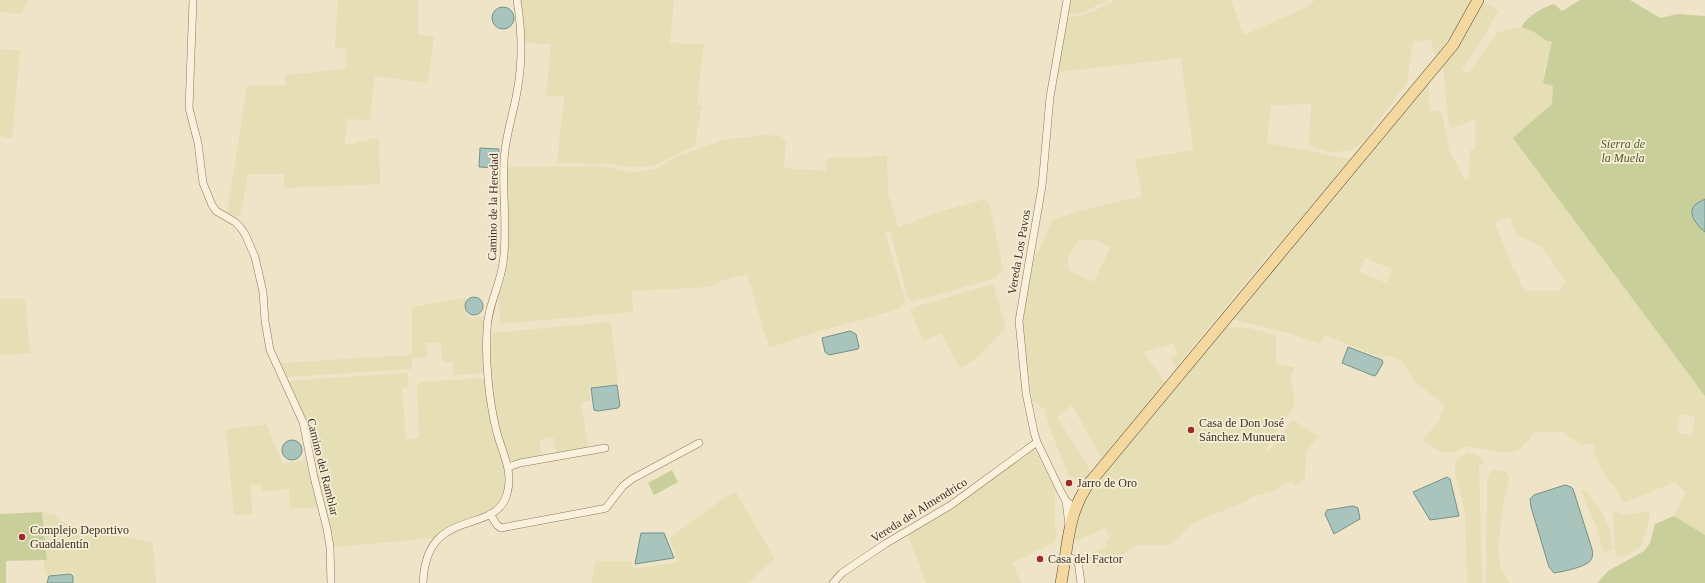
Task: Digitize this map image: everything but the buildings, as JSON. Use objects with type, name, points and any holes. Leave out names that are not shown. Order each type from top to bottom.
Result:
[{"type":"main road","points":[[1062,583],[1070,526],[1071,505],[1453,45],[1478,0]]},
{"type":"street","name":"Camino del Ramblar","points":[[193,0],[190,108],[198,144],[203,183],[216,211],[235,222],[240,227],[255,257],[263,292],[265,327],[270,350],[302,422],[327,529],[330,547],[331,583]]},
{"type":"street","name":"Camino de la Heredad","points":[[423,583],[423,567],[426,556],[439,537],[462,524],[490,514],[502,505],[506,496],[508,467],[496,431],[493,414],[490,392],[487,330],[490,310],[502,271],[504,253],[504,162],[506,137],[517,94],[522,53],[517,0]]},
{"type":"street","name":"Vereda Los Pavos","points":[[1067,0],[1050,97],[1042,186],[1019,321],[1026,393],[1036,442],[1071,505]]},
{"type":"street","name":"Vereda del Almendrico","points":[[833,583],[842,573],[885,544],[951,505],[1036,442]]},
{"type":"street","points":[[490,514],[497,525],[501,528],[606,508],[623,486],[632,479],[699,443]]},
{"type":"street","points":[[508,467],[520,463],[605,448]]},
{"type":"street","points":[[1066,556],[1078,561],[1081,583]]},
{"type":"shaded area","points":[[0,0],[29,0],[21,14],[0,12]]},
{"type":"shaded area","points":[[338,0],[418,0],[418,35],[434,36],[428,83],[375,76],[370,120],[347,119],[345,144],[352,144],[379,137],[380,184],[285,188],[284,174],[248,174],[240,216],[227,214],[247,86],[285,85],[285,75],[346,69],[347,49],[335,48]]},
{"type":"shaded area","points":[[520,0],[674,0],[670,43],[704,44],[697,105],[702,105],[695,146],[657,164],[646,167],[629,167],[609,164],[557,163],[564,96],[546,96],[551,44],[523,43]]},
{"type":"shaded area","points":[[1070,0],[1109,0],[1081,13],[1067,14]]},
{"type":"shaded area","points":[[1115,0],[1231,0],[1244,35],[1307,7],[1315,0],[1471,0],[1466,11],[1440,52],[1436,54],[1433,53],[1432,40],[1413,41],[1407,83],[1362,143],[1351,151],[1329,152],[1309,145],[1311,104],[1271,105],[1267,143],[1350,159],[1279,244],[1271,251],[1176,367],[1170,359],[1178,353],[1173,344],[1144,352],[1165,383],[1103,457],[1100,456],[1072,405],[1057,417],[1091,472],[1081,485],[1074,478],[1069,476],[1049,427],[1044,407],[1041,408],[1035,402],[1033,403],[1023,321],[1032,261],[1039,250],[1052,220],[1081,211],[1142,196],[1135,160],[1193,150],[1181,58],[1059,72],[1066,18],[1090,13]],"holes":[[[1088,239],[1096,240],[1110,247],[1094,282],[1071,272],[1068,266],[1068,257],[1078,241]]]},
{"type":"shaded area","points":[[1484,2],[1499,10],[1479,44],[1461,70],[1469,73],[1498,32],[1521,27],[1534,32],[1547,41],[1552,41],[1552,47],[1544,71],[1553,86],[1552,105],[1705,322],[1705,535],[1674,516],[1686,492],[1675,482],[1623,503],[1616,488],[1605,476],[1596,458],[1593,444],[1582,445],[1563,432],[1538,432],[1533,433],[1529,440],[1519,450],[1507,453],[1467,446],[1452,453],[1440,451],[1422,441],[1437,423],[1445,407],[1438,399],[1417,384],[1402,361],[1387,355],[1382,358],[1325,335],[1321,344],[1292,334],[1232,319],[1428,83],[1430,111],[1441,111],[1450,152],[1465,180],[1469,179],[1470,150],[1475,150],[1475,119],[1453,128],[1449,127],[1443,68],[1445,62]],"holes":[[[1510,217],[1516,234],[1542,247],[1566,282],[1558,291],[1528,291],[1522,286],[1515,269],[1513,269],[1495,222]],[[1365,258],[1392,269],[1387,283],[1359,272]],[[1680,414],[1695,416],[1692,435],[1677,433]]]},
{"type":"shaded area","points":[[0,49],[20,50],[12,139],[0,136]]},
{"type":"shaded area","points":[[763,135],[781,136],[786,141],[784,168],[826,171],[827,158],[887,156],[888,191],[898,228],[938,212],[986,199],[989,203],[1003,268],[996,278],[911,302],[908,298],[890,231],[885,232],[905,300],[899,309],[807,335],[769,348],[747,274],[721,281],[715,286],[632,291],[633,312],[500,324],[499,294],[505,277],[508,257],[506,170],[510,167],[600,166],[631,172],[651,170],[658,168],[676,157],[723,140]]},
{"type":"shaded area","points":[[993,284],[1006,327],[976,359],[960,368],[941,333],[924,341],[910,310],[915,307]]},
{"type":"shaded area","points":[[465,298],[466,315],[470,317],[485,317],[483,373],[454,375],[453,362],[442,362],[441,343],[426,343],[427,357],[412,358],[412,369],[285,377],[279,363],[412,355],[412,307]]},
{"type":"shaded area","points":[[0,299],[25,299],[30,353],[0,355]]},
{"type":"shaded area","points":[[611,322],[618,384],[589,387],[591,401],[581,403],[588,444],[586,448],[557,454],[553,437],[539,440],[542,456],[514,463],[509,459],[501,437],[493,397],[490,348],[493,333]]},
{"type":"shaded area","points":[[1225,327],[1249,328],[1276,335],[1276,364],[1295,367],[1290,378],[1294,391],[1294,407],[1270,442],[1266,451],[1269,451],[1293,420],[1318,436],[1306,452],[1305,479],[1295,486],[1292,480],[1274,491],[1254,496],[1240,504],[1202,519],[1192,524],[1173,543],[1165,545],[1136,545],[1114,561],[1098,567],[1087,563],[1081,558],[1107,546],[1106,541],[1110,539],[1105,528],[1076,541],[1073,540],[1081,508],[1088,493]]},
{"type":"shaded area","points":[[408,373],[408,387],[402,388],[406,440],[419,438],[417,385],[421,382],[485,378],[492,433],[503,457],[505,471],[504,487],[500,500],[495,507],[487,512],[459,523],[434,538],[333,547],[309,445],[286,381]]},
{"type":"shaded area","points":[[266,424],[283,464],[306,460],[316,507],[290,509],[289,489],[262,492],[261,484],[250,485],[253,514],[234,515],[226,430]]},
{"type":"shaded area","points":[[1034,448],[1054,487],[1055,525],[1057,533],[1055,542],[1012,563],[1021,583],[926,583],[907,534]]},
{"type":"shaded area","points":[[1468,452],[1483,458],[1483,465],[1479,465],[1482,583],[1467,583],[1465,513],[1454,469],[1457,459]]},
{"type":"shaded area","points":[[1495,470],[1506,471],[1509,477],[1503,506],[1498,545],[1500,566],[1509,583],[1486,583],[1487,482],[1490,472]]},
{"type":"shaded area","points":[[1584,490],[1590,495],[1603,515],[1609,529],[1613,550],[1603,552],[1597,528],[1581,491]]},
{"type":"shaded area","points":[[736,492],[775,559],[747,583],[592,583],[595,561],[631,561],[633,569],[678,562],[669,538],[723,499]]},
{"type":"shaded area","points":[[1613,511],[1626,515],[1649,511],[1650,516],[1642,545],[1631,553],[1621,556],[1618,556],[1615,552]]},
{"type":"shaded area","points":[[42,512],[55,515],[61,521],[72,526],[153,543],[156,583],[75,583],[74,572],[45,575],[44,560],[47,560]]},
{"type":"green space","name":"Sierra de la Muela","points":[[1580,0],[1630,0],[1661,18],[1677,14],[1705,16],[1705,396],[1513,138],[1552,104],[1553,86],[1543,83],[1552,41],[1547,41],[1534,32],[1521,27],[1531,16],[1544,8],[1554,4],[1562,11]]},
{"type":"green space","points":[[672,470],[678,482],[654,495],[648,483]]},
{"type":"green space","name":"Complejo Deportivo Guadalentín","points":[[42,512],[47,560],[6,561],[6,583],[0,583],[0,514]]},
{"type":"green space","points":[[1674,516],[1705,535],[1705,583],[1597,583],[1608,571],[1644,551],[1650,543],[1655,524]]},
{"type":"water","points":[[503,7],[511,10],[514,18],[511,26],[503,29],[495,26],[492,18],[495,10]]},
{"type":"water","points":[[480,148],[499,149],[498,168],[479,167]]},
{"type":"water","points":[[1705,199],[1705,232],[1693,217],[1692,209],[1695,205]]},
{"type":"water","points":[[470,297],[478,297],[483,302],[481,313],[478,315],[470,315],[465,310],[465,302]]},
{"type":"water","points":[[850,331],[856,334],[859,347],[858,349],[829,355],[825,352],[822,338]]},
{"type":"water","points":[[1348,347],[1382,360],[1383,363],[1376,375],[1374,376],[1342,363]]},
{"type":"water","points":[[617,385],[620,406],[618,408],[598,411],[594,410],[591,388]]},
{"type":"water","points":[[292,440],[299,443],[302,450],[299,457],[292,460],[285,457],[282,450],[285,443]]},
{"type":"water","points":[[1447,477],[1450,479],[1459,516],[1430,520],[1413,492]]},
{"type":"water","points":[[1565,485],[1573,489],[1593,553],[1590,561],[1583,566],[1554,573],[1549,567],[1530,499],[1534,495]]},
{"type":"water","points":[[1353,506],[1358,508],[1360,519],[1334,534],[1325,514],[1327,510]]},
{"type":"water","points":[[641,533],[664,533],[674,558],[635,564]]},
{"type":"water","points":[[70,574],[73,576],[73,583],[47,583],[49,576]]},
{"type":"place","name":"Casa de Don José Sánchez Munuera","points":[[1191,430]]},
{"type":"place","name":"Jarro de Oro","points":[[1069,483]]},
{"type":"place","name":"Complejo Deportivo Guadalentín","points":[[22,537]]},
{"type":"place","name":"Casa del Factor","points":[[1040,559]]}]
